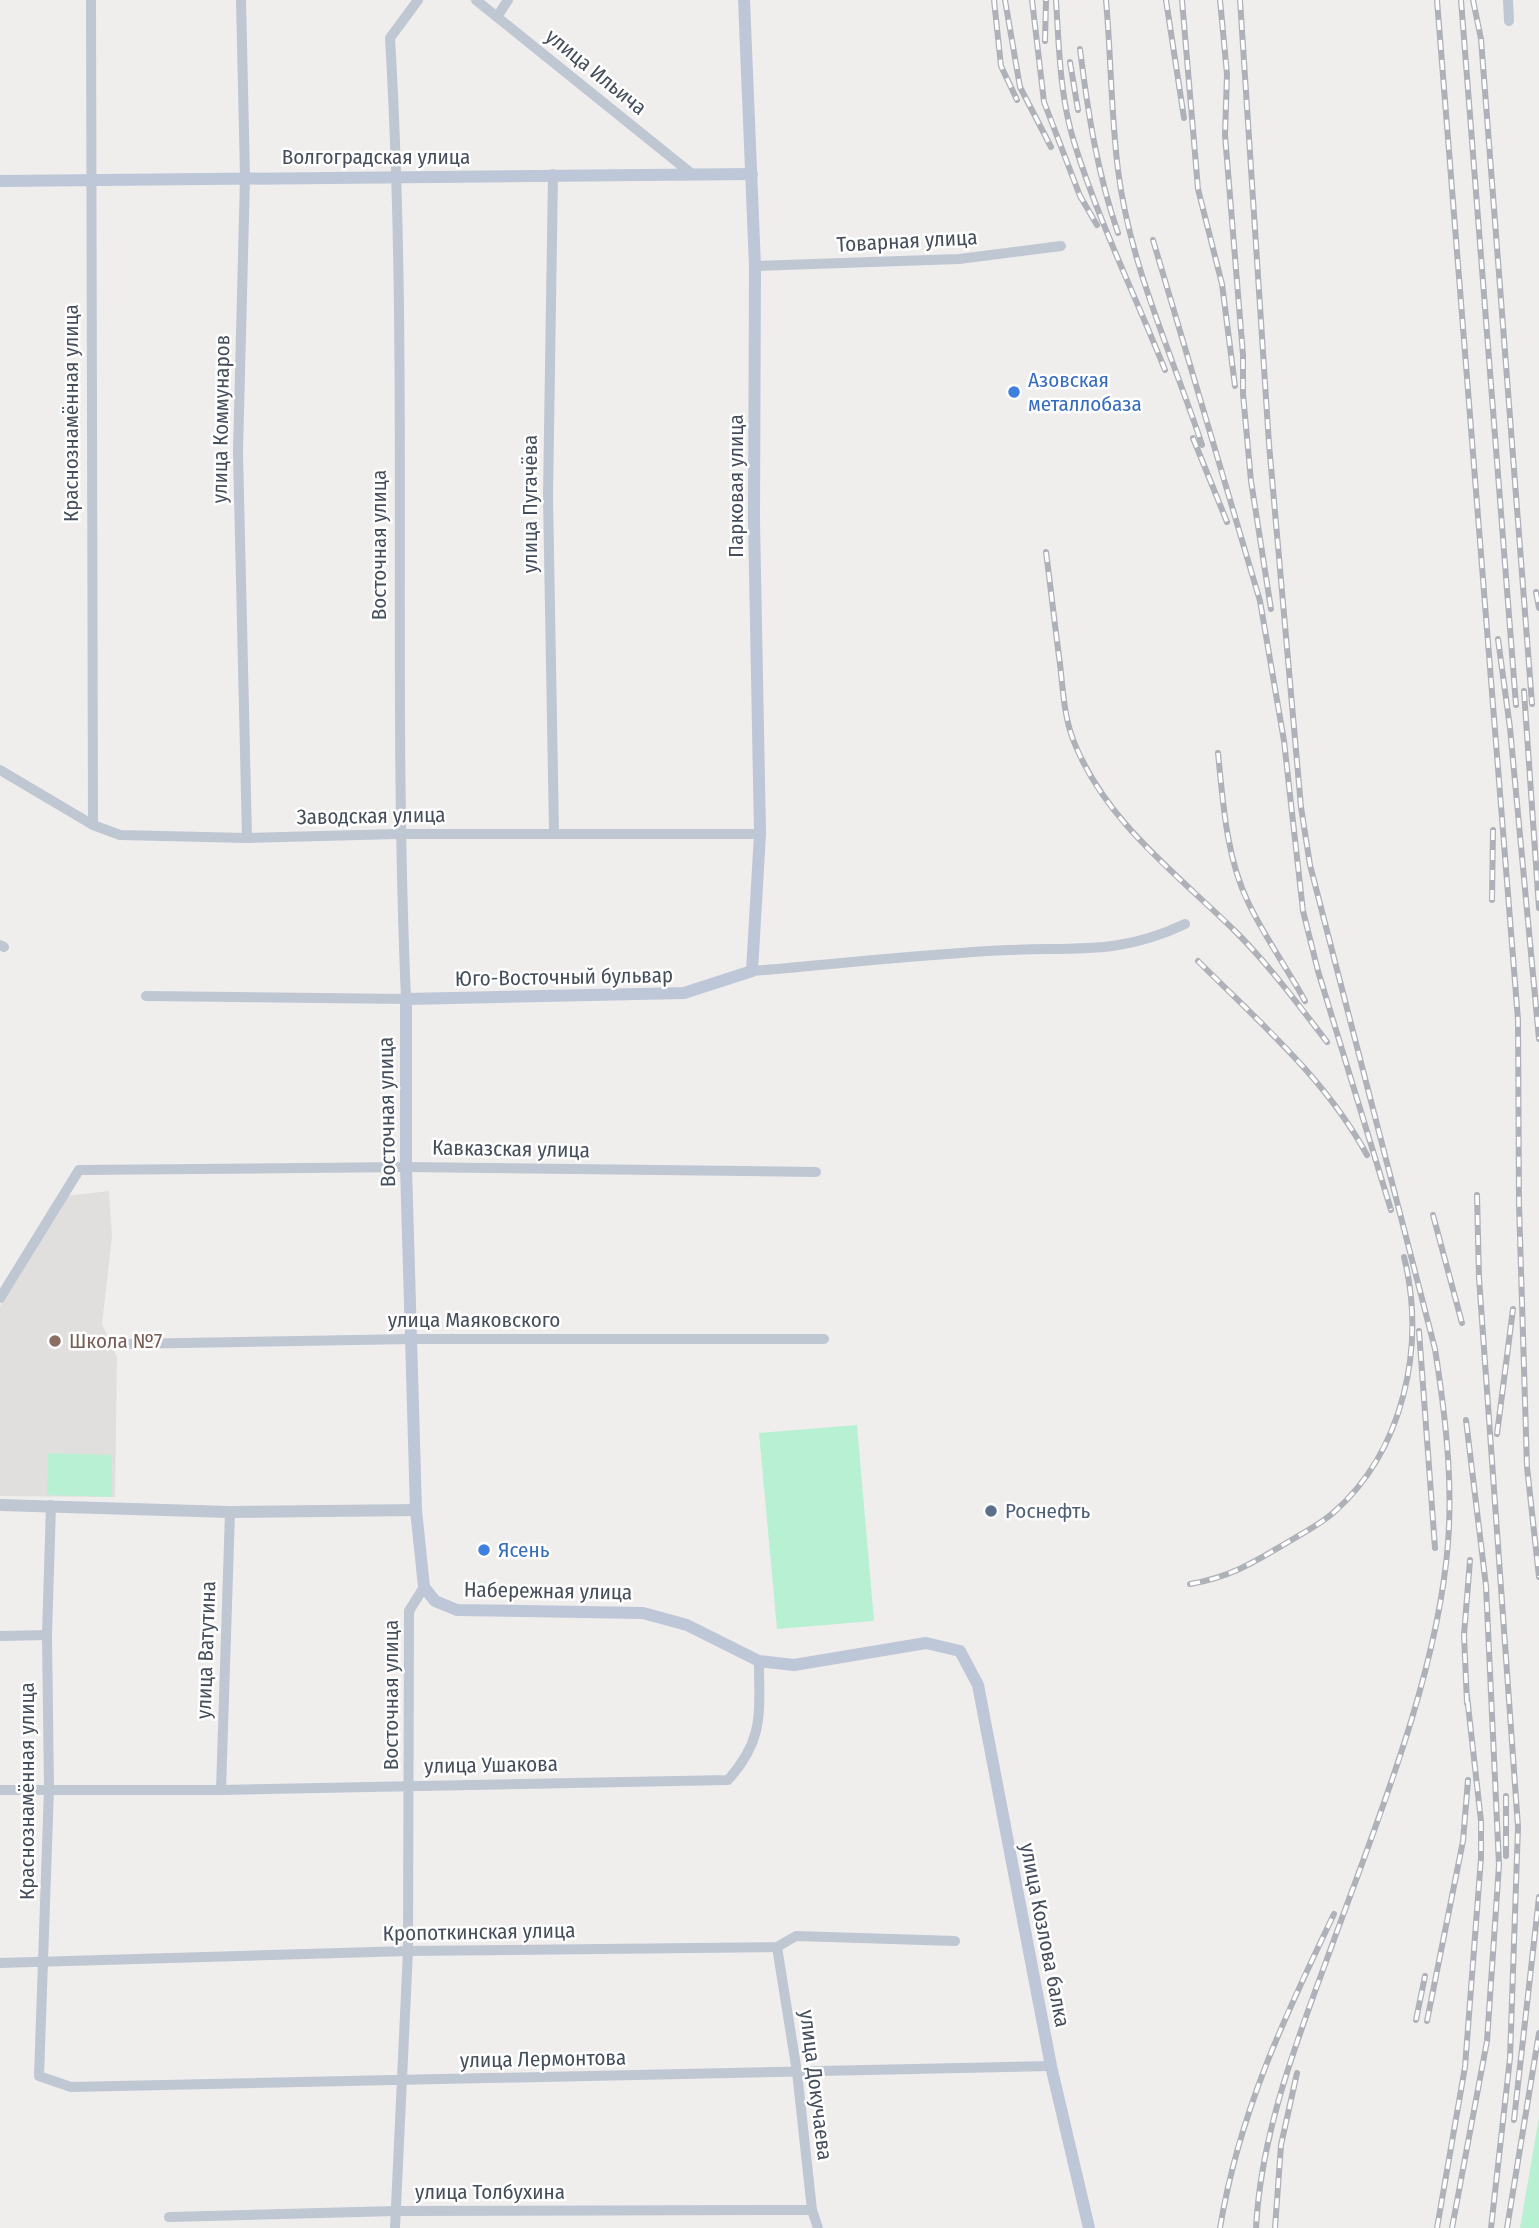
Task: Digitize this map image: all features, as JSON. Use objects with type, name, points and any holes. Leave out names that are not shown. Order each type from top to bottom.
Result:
[{"type":"main road","name":"Парковая улица","points":[[744,0],[755,266],[754,520],[760,834],[752,971]]},
{"type":"main road","name":"Волгоградская улица","points":[[0,181],[752,174]]},
{"type":"main road","name":"Юго-Восточный бульвар","points":[[406,999],[684,993],[752,971]]},
{"type":"main road","name":"Восточная улица","points":[[406,999],[407,1167],[416,1510],[424,1587]]},
{"type":"main road","name":"Набережная улица","points":[[424,1587],[435,1601],[457,1610],[643,1613],[687,1625],[760,1661],[794,1665],[926,1643],[960,1650]]},
{"type":"main road","name":"улица Козлова балка","points":[[960,1650],[978,1685],[1051,2066],[1089,2228]]},
{"type":"street","name":"Краснознамённая улица","points":[[90,0],[93,825]]},
{"type":"street","name":"улица Коммунаров","points":[[241,0],[246,177],[238,452],[247,838]]},
{"type":"street","name":"Восточная улица","points":[[406,999],[398,834],[398,176],[390,38],[418,0]]},
{"type":"street","name":"улица Ильича","points":[[476,0],[691,174]]},
{"type":"street","points":[[497,17],[508,0]]},
{"type":"street","points":[[1508,0],[1509,21]]},
{"type":"street","name":"улица Пугачёва","points":[[553,174],[548,496],[554,834]]},
{"type":"street","name":"Товарная улица","points":[[755,266],[959,259],[1061,246]]},
{"type":"street","name":"Заводская улица","points":[[0,770],[93,825],[120,835],[247,838],[398,834],[760,834]]},
{"type":"street","name":"Юго-Восточный бульвар","points":[[752,971],[1008,950],[1101,950],[1155,938],[1185,924]]},
{"type":"street","name":"Юго-Восточный бульвар","points":[[146,996],[406,999]]},
{"type":"street","name":"Кавказская улица","points":[[0,1298],[79,1170],[407,1167],[816,1172]]},
{"type":"street","name":"улица Маяковского","points":[[124,1344],[413,1339],[824,1339]]},
{"type":"street","points":[[0,1505],[230,1512],[416,1510]]},
{"type":"street","name":"Краснознамённая улица","points":[[39,2076],[49,1789],[47,1635],[51,1505]]},
{"type":"street","name":"улица Ватутина","points":[[221,1790],[230,1512]]},
{"type":"street","name":"Восточная улица","points":[[395,2228],[408,1951],[409,1611],[424,1587]]},
{"type":"street","points":[[0,1636],[47,1635]]},
{"type":"street","name":"улица Ушакова","points":[[0,1790],[221,1790],[729,1780],[748,1758],[759,1720],[760,1661]]},
{"type":"street","name":"Кропоткинская улица","points":[[0,1963],[44,1964],[408,1951],[776,1947],[796,1936],[955,1941]]},
{"type":"street","name":"улица Докучаева","points":[[776,1947],[797,2072],[812,2210],[818,2228]]},
{"type":"street","name":"улица Лермонтова","points":[[39,2076],[71,2087],[403,2082],[1051,2066]]},
{"type":"street","name":"улица Толбухина","points":[[169,2217],[395,2211],[812,2210]]},
{"type":"shaded area","name":"Школа №7","points":[[109,1191],[112,1237],[102,1324],[117,1357],[115,1497],[0,1496],[0,1306],[66,1196]]},
{"type":"green space","points":[[857,1425],[874,1621],[777,1629],[759,1433]]},
{"type":"green space","points":[[48,1453],[112,1455],[112,1497],[47,1495]]},
{"type":"green space","points":[[1539,2117],[1539,2228],[1520,2228]]},
{"type":"railway","points":[[994,0],[1001,66],[1017,100]]},
{"type":"railway","points":[[1005,0],[1020,87],[1051,147]]},
{"type":"railway","points":[[1032,0],[1044,102],[1080,196],[1097,225]]},
{"type":"railway","points":[[1045,41],[1046,0]]},
{"type":"railway","points":[[1056,0],[1063,90],[1074,142],[1105,229],[1165,370]]},
{"type":"railway","points":[[1106,0],[1116,149],[1124,206],[1153,309],[1202,445]]},
{"type":"railway","points":[[1166,0],[1184,118]]},
{"type":"railway","points":[[1182,0],[1198,189],[1222,284],[1235,386]]},
{"type":"railway","points":[[1220,0],[1227,74],[1225,135],[1243,355],[1243,394],[1251,481],[1271,609]]},
{"type":"railway","points":[[1240,0],[1269,444],[1301,807],[1310,865],[1435,1349],[1449,1470],[1448,1543],[1432,1644],[1403,1748],[1283,2085],[1265,2156],[1256,2228]]},
{"type":"railway","points":[[1437,0],[1518,1020],[1519,1204],[1527,1467],[1539,1577]]},
{"type":"railway","points":[[1461,0],[1516,705]]},
{"type":"railway","points":[[1473,0],[1481,39],[1532,704]]},
{"type":"railway","points":[[1080,49],[1094,142],[1118,233]]},
{"type":"railway","points":[[1070,62],[1078,110]]},
{"type":"railway","points":[[1153,240],[1260,601],[1284,741],[1303,911],[1318,971],[1391,1210]]},
{"type":"railway","points":[[1193,438],[1227,522]]},
{"type":"railway","points":[[1046,552],[1066,713],[1074,742],[1088,771],[1123,822],[1248,944],[1327,1042]]},
{"type":"railway","points":[[1536,592],[1539,608]]},
{"type":"railway","points":[[1498,639],[1510,728],[1539,1039]]},
{"type":"railway","points":[[1524,691],[1539,908]]},
{"type":"railway","points":[[1218,753],[1230,848],[1241,884],[1261,927],[1305,1001]]},
{"type":"railway","points":[[1492,900],[1493,830]]},
{"type":"railway","points":[[1198,961],[1311,1076],[1350,1127],[1367,1155]]},
{"type":"railway","points":[[1477,1195],[1479,1278],[1518,1827],[1510,2058],[1491,2228]]},
{"type":"railway","points":[[1433,1215],[1462,1323]]},
{"type":"railway","points":[[1190,1584],[1238,1569],[1321,1522],[1357,1488],[1377,1459],[1392,1428],[1410,1361],[1410,1291],[1404,1257]]},
{"type":"railway","points":[[1497,1434],[1513,1309]]},
{"type":"railway","points":[[1419,1331],[1435,1548]]},
{"type":"railway","points":[[1452,2228],[1487,2041],[1499,1865],[1486,1586],[1466,1420]]},
{"type":"railway","points":[[1467,1703],[1464,1635],[1470,1560]]},
{"type":"railway","points":[[1437,2228],[1465,2067],[1481,1858],[1481,1821],[1467,1696]]},
{"type":"railway","points":[[1427,2021],[1463,1841],[1468,1780]]},
{"type":"railway","points":[[1506,1796],[1506,1856]]},
{"type":"railway","points":[[1514,2120],[1539,1897]]},
{"type":"railway","points":[[1220,2228],[1239,2145],[1265,2067],[1334,1914]]},
{"type":"railway","points":[[1416,2020],[1425,1976]]},
{"type":"railway","points":[[1507,2228],[1539,2033]]},
{"type":"railway","points":[[1275,2228],[1281,2145],[1297,2073]]},
{"type":"place","name":"Азовская металлобаза","points":[[1014,392]]},
{"type":"place","name":"Школа №7","points":[[55,1341]]},
{"type":"place","name":"Роснефть","points":[[991,1511]]},
{"type":"place","name":"Ясень","points":[[484,1550]]}]
